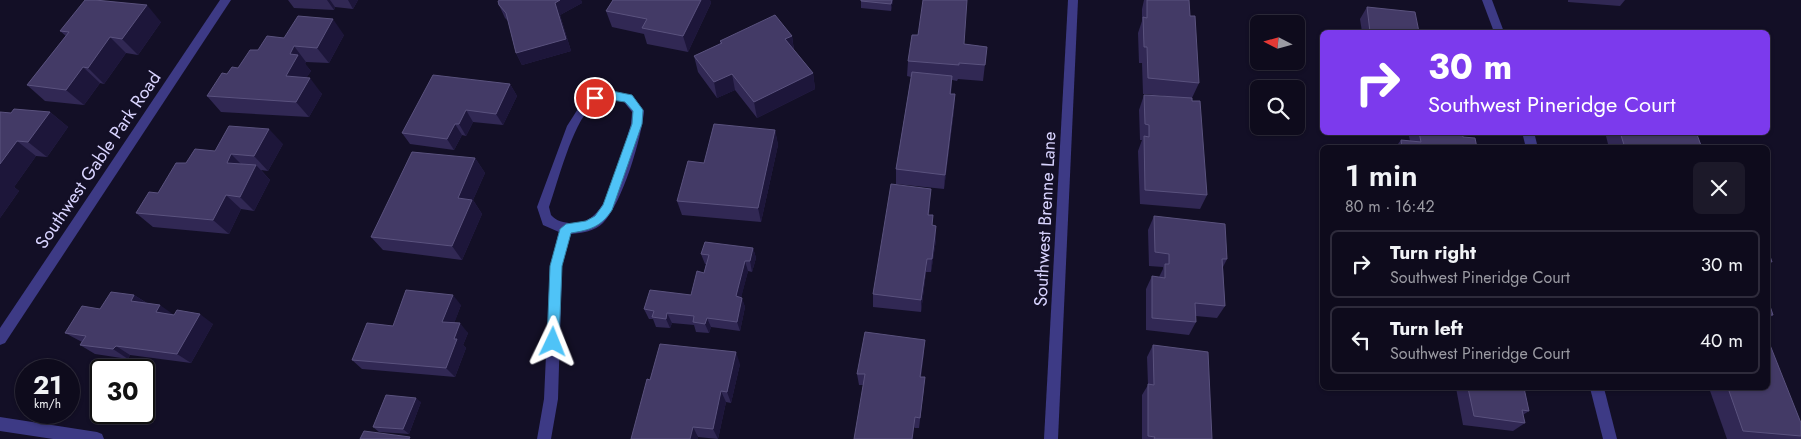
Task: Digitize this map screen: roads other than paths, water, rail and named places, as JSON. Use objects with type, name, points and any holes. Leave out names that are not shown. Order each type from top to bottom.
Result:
[{"type":"street","name":"Southwest Gable Park Road","points":[[0,339],[226,0]]},
{"type":"street","name":"Southwest Brenne Lane","points":[[1051,439],[1073,0]]},
{"type":"street","points":[[1487,0],[1497,30]]},
{"type":"street","points":[[612,96],[628,98],[638,110],[637,124],[608,207],[599,219],[588,226],[566,229],[550,224],[544,216],[543,206],[576,120],[584,106],[595,98],[612,96]]},
{"type":"street","points":[[544,439],[551,399],[556,266],[566,229]]},
{"type":"street","points":[[1598,390],[1610,439]]},
{"type":"street","points":[[0,424],[97,439]]}]
